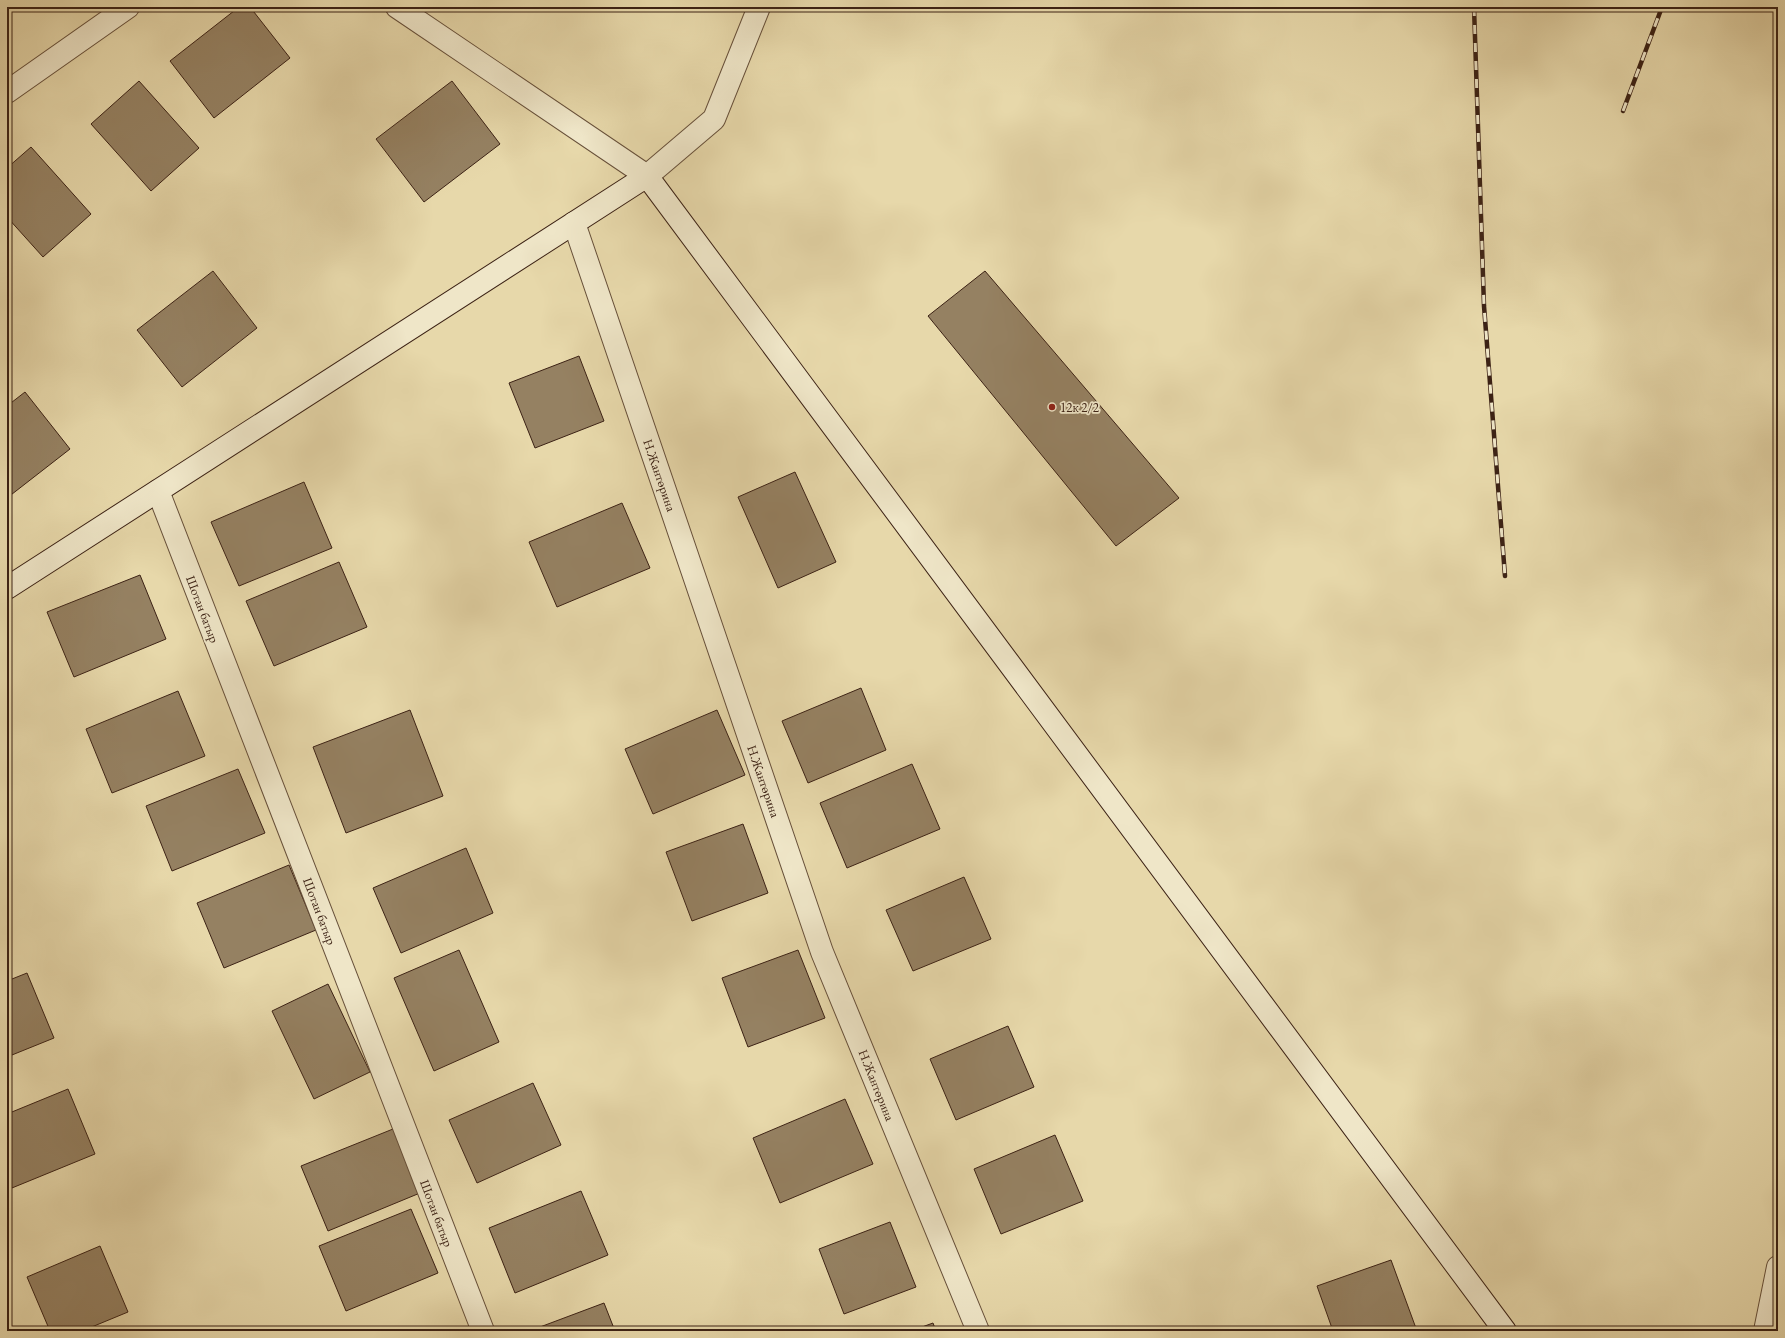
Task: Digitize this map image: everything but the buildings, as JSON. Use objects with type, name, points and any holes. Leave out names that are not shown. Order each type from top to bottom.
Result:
[{"type":"street","points":[[7,92],[128,7]]},
{"type":"street","points":[[397,7],[647,176],[1505,1331]]},
{"type":"street","points":[[7,588],[647,176],[714,119],[759,7]]},
{"type":"street","name":"Н.Жантөрина","points":[[574,223],[822,952],[978,1331]]},
{"type":"street","name":"Шотан батыр","points":[[158,491],[483,1331]]},
{"type":"street","points":[[1765,1331],[1778,1267]]},
{"type":"railway","points":[[1474,7],[1484,306],[1505,576]]},
{"type":"railway","points":[[1623,111],[1662,7]]},
{"type":"place","name":"12к 2/2","points":[[1052,407]]}]
